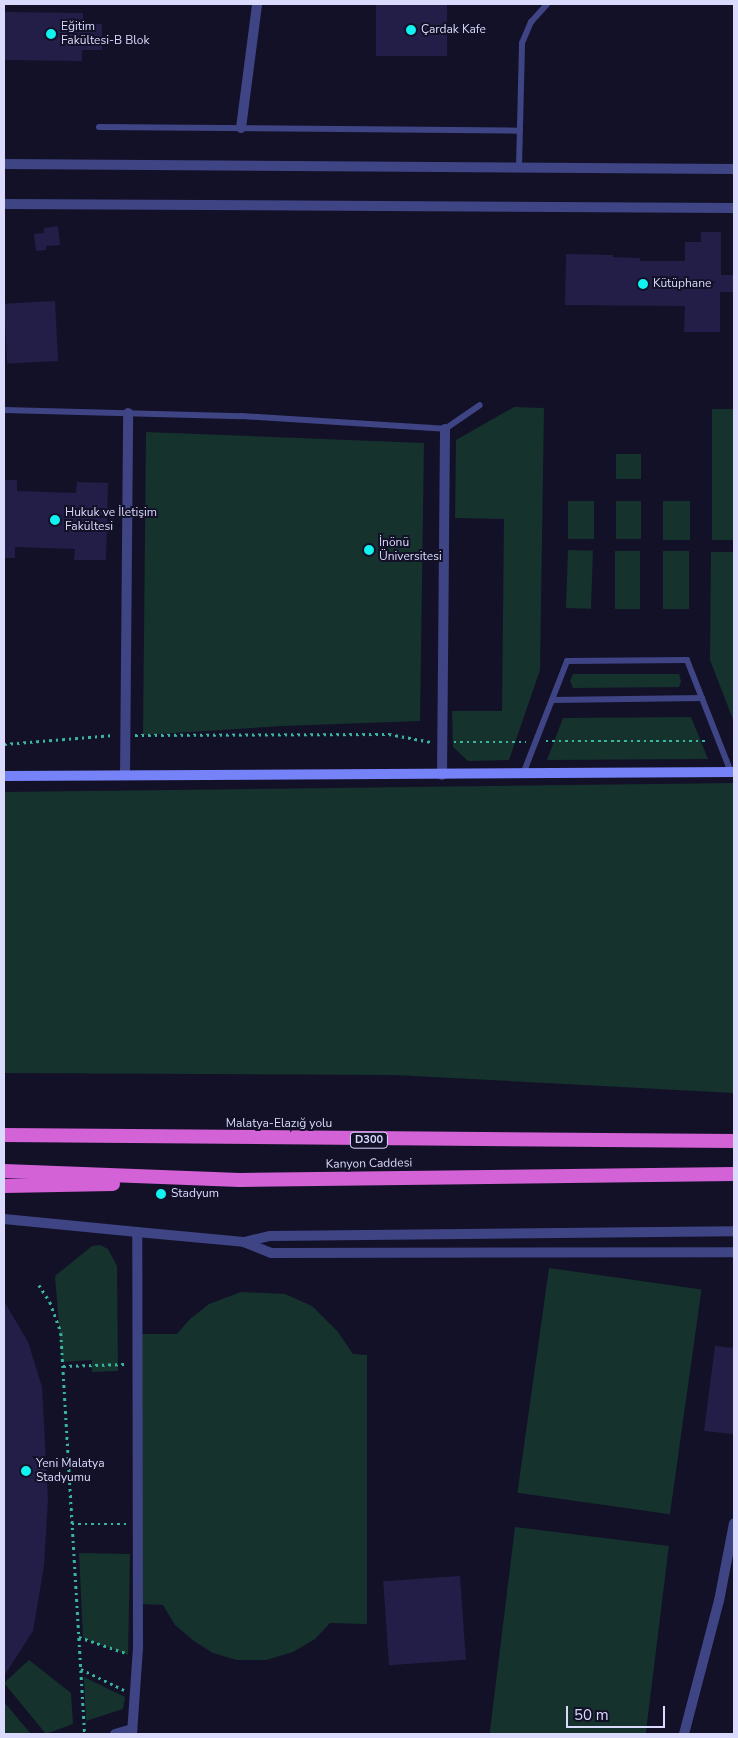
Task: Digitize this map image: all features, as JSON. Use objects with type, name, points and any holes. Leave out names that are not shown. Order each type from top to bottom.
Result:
[{"type":"highway","name":"Malatya-Elazığ yolu","points":[[4,1135],[734,1141]]},
{"type":"highway","name":"Kanyon Caddesi","points":[[4,1171],[234,1180],[734,1174]]},
{"type":"highway","points":[[4,1186],[234,1180]]},
{"type":"main road","points":[[4,776],[732,772]]},
{"type":"street","points":[[241,128],[257,4]]},
{"type":"street","points":[[4,164],[734,169]]},
{"type":"street","points":[[4,204],[734,208]]},
{"type":"street","points":[[126,775],[128,413]]},
{"type":"street","points":[[442,775],[445,429]]},
{"type":"street","points":[[4,1219],[244,1242],[271,1253],[734,1252]]},
{"type":"street","points":[[244,1242],[270,1236],[734,1231]]},
{"type":"street","points":[[115,1734],[132,1732],[137,1657],[137,1232]]},
{"type":"street","points":[[684,1734],[719,1601],[734,1523]]},
{"type":"lane","points":[[520,167],[522,43],[531,22],[547,4]]},
{"type":"lane","points":[[99,127],[520,131]]},
{"type":"lane","points":[[4,410],[241,416],[445,429],[480,405]]},
{"type":"lane","points":[[523,774],[567,661],[687,660],[732,772]]},
{"type":"lane","points":[[552,700],[702,698]]},
{"type":"path","points":[[4,744],[126,735],[389,734],[432,743],[719,741]]},
{"type":"path","points":[[39,1285],[58,1319],[62,1333],[84,1734]]},
{"type":"path","points":[[63,1366],[138,1364]]},
{"type":"path","points":[[72,1524],[138,1524]]},
{"type":"path","points":[[79,1637],[137,1657]]},
{"type":"path","points":[[81,1669],[134,1695]]},
{"type":"green space","points":[[514,407],[544,408],[540,670],[509,760],[468,761],[453,747],[452,711],[502,711],[504,519],[455,518],[456,440]]},
{"type":"green space","points":[[712,409],[734,409],[734,540],[712,540]]},
{"type":"green space","points":[[146,432],[424,443],[420,721],[282,726],[143,735]]},
{"type":"green space","points":[[616,454],[641,454],[641,479],[616,479]]},
{"type":"green space","points":[[568,501],[594,501],[594,539],[568,539]]},
{"type":"green space","points":[[616,501],[641,501],[641,539],[616,539]]},
{"type":"green space","points":[[663,501],[690,501],[690,540],[663,540]]},
{"type":"green space","points":[[568,550],[593,551],[591,609],[566,608]]},
{"type":"green space","points":[[615,551],[640,551],[640,609],[615,609]]},
{"type":"green space","points":[[663,551],[689,551],[689,609],[663,609]]},
{"type":"green space","points":[[711,552],[734,552],[734,722],[710,660]]},
{"type":"green space","points":[[573,674],[679,674],[681,681],[679,687],[573,688],[570,681]]},
{"type":"green space","points":[[691,717],[708,759],[547,760],[563,718]]},
{"type":"green space","points":[[734,783],[734,1093],[395,1075],[4,1073],[4,792]]},
{"type":"green space","points":[[100,1245],[108,1249],[117,1266],[118,1371],[92,1372],[92,1360],[62,1362],[55,1276],[92,1246]]},
{"type":"green space","points":[[549,1268],[702,1289],[670,1514],[517,1493]]},
{"type":"green space","points":[[241,1292],[285,1294],[312,1306],[338,1332],[353,1354],[367,1355],[367,1624],[330,1623],[315,1639],[293,1652],[266,1660],[237,1660],[213,1653],[194,1641],[175,1625],[163,1605],[142,1604],[142,1334],[177,1334],[190,1319],[209,1304]]},
{"type":"green space","points":[[515,1527],[669,1546],[646,1734],[490,1734]]},
{"type":"green space","points":[[79,1553],[130,1554],[128,1655],[83,1638]]},
{"type":"green space","points":[[29,1660],[71,1693],[73,1724],[46,1734],[4,1683]]},
{"type":"green space","points":[[84,1677],[125,1697],[123,1709],[86,1721]]},
{"type":"green space","points":[[4,1702],[31,1734],[4,1734]]},
{"type":"building","name":"Çardak Kafe","points":[[376,4],[447,4],[447,56],[376,56]]},
{"type":"building","name":"Eğitim Fakültesi-B Blok","points":[[4,12],[83,13],[83,23],[102,24],[102,50],[82,50],[82,61],[4,60]]},
{"type":"building","points":[[58,226],[60,245],[46,246],[46,250],[36,251],[34,234],[44,233],[44,228]]},
{"type":"building","name":"Kütüphane","points":[[701,232],[721,232],[721,275],[734,275],[734,292],[720,292],[720,332],[684,332],[685,306],[565,305],[566,254],[613,255],[613,257],[640,258],[640,261],[685,261],[685,242],[701,242]]},
{"type":"building","points":[[55,301],[58,361],[7,364],[4,304]]},
{"type":"building","name":"Hukuk ve İletişim Fakültesi","points":[[4,480],[17,480],[17,491],[76,493],[77,482],[108,483],[106,560],[74,560],[75,549],[15,547],[15,558],[4,558]]},
{"type":"building","name":"Yeni Malatya Stadyumu","points":[[4,1301],[28,1342],[42,1387],[48,1498],[44,1566],[33,1631],[4,1676]]},
{"type":"building","points":[[715,1346],[734,1348],[733,1434],[704,1431]]},
{"type":"building","points":[[460,1576],[466,1660],[389,1665],[383,1581]]},
{"type":"place","name":"Çardak Kafe","points":[[411,30]]},
{"type":"place","name":"Eğitim Fakültesi-B Blok","points":[[51,34]]},
{"type":"place","name":"Kütüphane","points":[[643,284]]},
{"type":"place","name":"Hukuk ve İletişim Fakültesi","points":[[55,520]]},
{"type":"place","name":"İnönü Üniversitesi","points":[[369,550]]},
{"type":"place","name":"Stadyum","points":[[161,1194]]},
{"type":"place","name":"Yeni Malatya Stadyumu","points":[[26,1471]]}]
